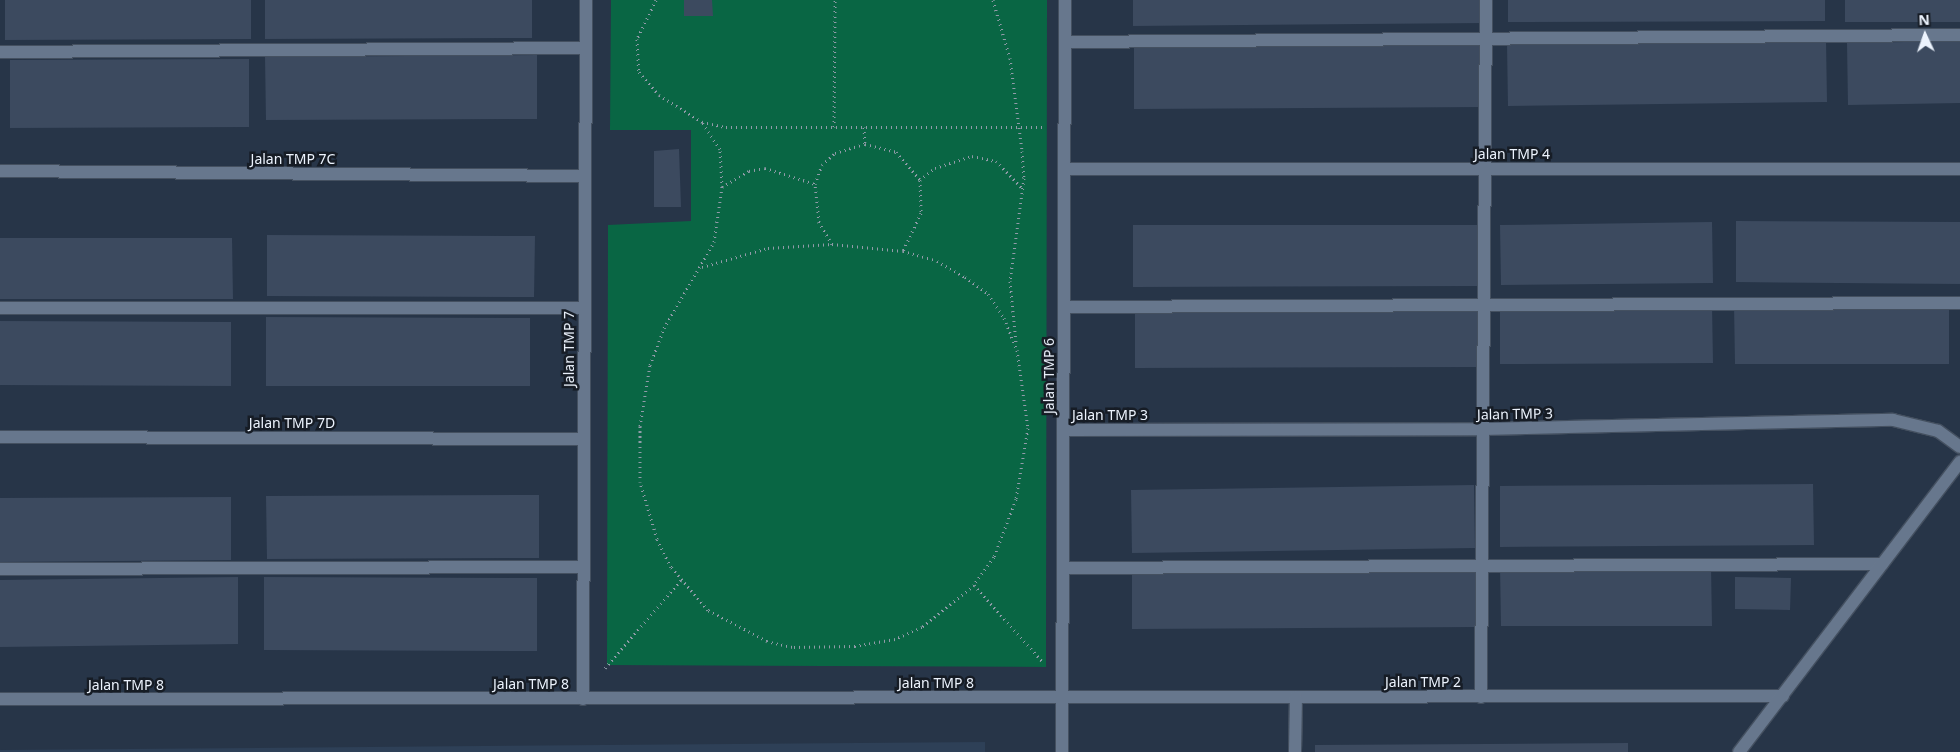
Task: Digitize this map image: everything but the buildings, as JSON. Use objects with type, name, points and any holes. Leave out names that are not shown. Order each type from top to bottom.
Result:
[{"type":"street","name":"Jalan TMP 7","points":[[583,698],[586,0]]},
{"type":"street","name":"Jalan TMP 6","points":[[1062,752],[1065,0]]},
{"type":"street","points":[[1481,696],[1486,0]]},
{"type":"street","points":[[1065,42],[1960,35]]},
{"type":"street","points":[[0,52],[586,48]]},
{"type":"street","name":"Jalan TMP 4","points":[[1065,170],[1960,169]]},
{"type":"street","name":"Jalan TMP 7C","points":[[0,171],[585,176]]},
{"type":"street","points":[[1064,307],[1960,302]]},
{"type":"street","points":[[0,308],[585,308]]},
{"type":"street","name":"Jalan TMP 3","points":[[1064,430],[1483,429],[1894,420],[1938,431],[1960,447]]},
{"type":"street","name":"Jalan TMP 7D","points":[[0,438],[584,440]]},
{"type":"street","points":[[1739,752],[1960,462]]},
{"type":"street","points":[[1063,568],[1882,564]]},
{"type":"street","points":[[0,569],[583,567]]},
{"type":"street","name":"Jalan TMP 2","points":[[1063,698],[1783,696]]},
{"type":"street","points":[[1295,752],[1296,697]]},
{"type":"street","name":"Jalan TMP 8","points":[[0,700],[1063,698]]},
{"type":"path","points":[[656,0],[637,39],[638,72],[659,95],[702,122],[726,127],[1065,126]]},
{"type":"path","points":[[834,126],[835,0]]},
{"type":"path","points":[[702,122],[720,149],[722,187],[714,242],[702,267],[664,328],[654,356],[640,426],[640,482],[646,510],[671,567],[681,580],[708,610],[738,629],[792,647],[828,648],[895,639],[950,608],[974,585],[1006,530],[1025,460],[1028,428],[1010,281],[1022,188],[1020,127],[1010,58],[993,0]]},
{"type":"path","points":[[864,127],[865,144]]},
{"type":"path","points":[[832,244],[819,222],[815,184],[822,165],[836,153],[865,144],[896,152],[920,180],[921,213],[903,251]]},
{"type":"path","points":[[920,180],[935,168],[972,156],[996,161],[1022,188]]},
{"type":"path","points":[[722,187],[749,171],[765,168],[815,184]]},
{"type":"path","points":[[702,267],[768,248],[832,244],[903,251],[938,261],[988,294],[1018,350]]},
{"type":"path","points":[[583,698],[681,580]]},
{"type":"path","points":[[974,585],[1063,680]]},
{"type":"shaded area","points":[[985,742],[985,752],[0,752],[0,750]]},
{"type":"green space","points":[[611,0],[1047,0],[1046,667],[607,665],[608,225],[691,221],[691,130],[610,130]]}]
